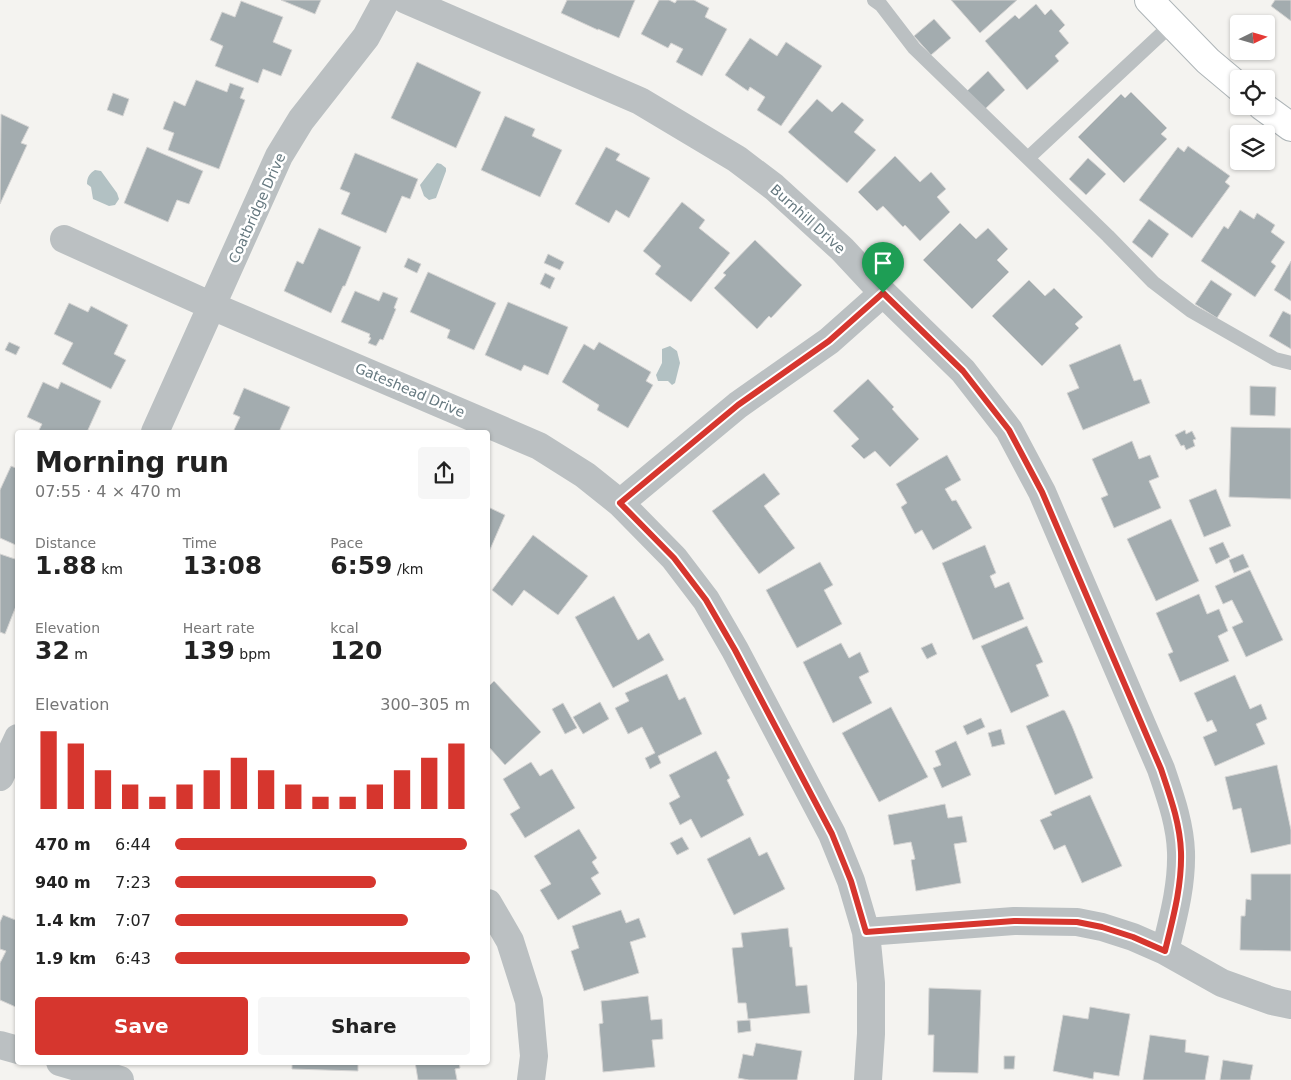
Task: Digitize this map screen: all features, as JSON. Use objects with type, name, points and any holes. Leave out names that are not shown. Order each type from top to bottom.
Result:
[{"type":"main road","points":[[1149,0],[1171,25],[1230,79]]},
{"type":"main road","points":[[1274,115],[1291,127]]},
{"type":"street","name":"Coatbridge Drive","points":[[156,430],[279,156],[301,120],[366,37],[386,0]]},
{"type":"street","name":"Burnhill Drive","points":[[406,0],[640,101],[737,160],[774,187],[842,249],[883,293],[963,371],[1009,430],[1042,492],[1161,769],[1176,815],[1181,851],[1178,895],[1165,951]]},
{"type":"street","name":"Gateshead Drive","points":[[64,239],[212,306],[539,446],[585,476],[620,503],[674,558],[706,600],[735,650],[832,834],[851,881],[866,932],[871,983],[871,1034],[868,1080]]},
{"type":"street","points":[[620,503],[738,405],[829,341],[883,293]]},
{"type":"street","points":[[0,777],[15,744]]},
{"type":"street","points":[[490,907],[510,941],[529,1001],[534,1056],[532,1080]]},
{"type":"street","points":[[866,932],[1014,921],[1077,922],[1102,927],[1133,937],[1165,951],[1222,983],[1272,1001],[1291,1005]]},
{"type":"street","points":[[0,1045],[15,1049]]},
{"type":"street","points":[[70,1065],[120,1080]]},
{"type":"lane","points":[[874,0],[882,5],[914,48],[1153,282],[1200,315],[1275,358],[1291,362]]},
{"type":"lane","points":[[1028,158],[1171,25]]},
{"type":"shaded area","points":[[437,163],[446,168],[446,171],[436,198],[429,200],[424,196],[420,185]]},
{"type":"shaded area","points":[[95,170],[101,171],[117,193],[119,199],[115,205],[109,206],[93,199],[91,187],[87,182],[89,176]]},
{"type":"shaded area","points":[[670,346],[677,351],[680,363],[675,383],[672,385],[668,381],[658,381],[656,375],[662,363],[662,349]]},
{"type":"building","points":[[281,0],[321,0],[315,14]]},
{"type":"building","points":[[567,0],[635,0],[619,38],[561,13]]},
{"type":"building","points":[[659,0],[669,0],[675,3],[677,0],[694,0],[709,8],[705,17],[727,29],[702,76],[676,62],[683,49],[671,43],[668,48],[641,34]]},
{"type":"building","points":[[951,0],[1017,0],[980,33]]},
{"type":"building","points":[[1275,0],[1291,0],[1291,21],[1271,6]]},
{"type":"building","points":[[241,1],[283,17],[273,42],[292,50],[281,76],[263,69],[258,83],[215,66],[223,46],[210,40],[222,12],[235,17]]},
{"type":"building","points":[[1036,4],[1045,15],[1051,9],[1065,25],[1059,31],[1069,43],[1055,56],[1059,61],[1027,90],[985,41],[1015,15],[1019,19]]},
{"type":"building","points":[[934,19],[951,38],[931,55],[914,36]]},
{"type":"building","points":[[750,38],[777,56],[786,42],[822,66],[781,126],[757,110],[765,97],[750,87],[748,91],[725,75]]},
{"type":"building","points":[[417,62],[481,92],[456,148],[391,118]]},
{"type":"building","points":[[988,71],[1005,90],[985,109],[967,91]]},
{"type":"building","points":[[196,80],[227,92],[230,83],[244,88],[240,98],[245,100],[219,169],[168,150],[174,133],[163,129],[174,101],[185,106]]},
{"type":"building","points":[[1131,92],[1167,128],[1161,134],[1167,139],[1124,183],[1078,137],[1121,94],[1125,98]]},
{"type":"building","points":[[113,93],[129,99],[123,116],[107,110]]},
{"type":"building","points":[[817,99],[832,112],[842,102],[864,120],[854,132],[876,150],[847,183],[788,132]]},
{"type":"building","points":[[1,114],[29,127],[21,143],[27,145],[0,204]]},
{"type":"building","points":[[505,116],[535,129],[532,136],[562,150],[540,197],[481,170]]},
{"type":"building","points":[[1188,146],[1230,176],[1225,182],[1230,186],[1192,238],[1139,200],[1178,147],[1184,152]]},
{"type":"building","points":[[147,147],[203,171],[189,204],[177,200],[168,222],[124,203]]},
{"type":"building","points":[[606,147],[620,154],[616,160],[650,178],[629,218],[616,210],[609,223],[575,204]]},
{"type":"building","points":[[355,153],[418,179],[410,199],[402,196],[386,233],[341,214],[350,193],[340,189]]},
{"type":"building","points":[[895,156],[920,182],[931,172],[946,189],[937,197],[950,212],[920,241],[905,225],[903,227],[883,206],[877,211],[858,192]]},
{"type":"building","points":[[1088,158],[1106,174],[1086,195],[1069,179]]},
{"type":"building","points":[[682,202],[705,220],[699,228],[730,253],[691,302],[655,274],[661,266],[643,251]]},
{"type":"building","points":[[1240,210],[1254,219],[1257,213],[1275,225],[1271,232],[1285,242],[1271,262],[1276,266],[1255,297],[1201,261],[1224,226],[1228,229]]},
{"type":"building","points":[[1149,219],[1169,234],[1152,258],[1132,242]]},
{"type":"building","points":[[960,223],[976,239],[988,228],[1008,249],[997,260],[1009,272],[972,309],[923,260]]},
{"type":"building","points":[[319,228],[361,247],[345,286],[343,286],[331,313],[284,291],[297,261],[303,264]]},
{"type":"building","points":[[755,240],[802,285],[771,318],[769,316],[757,329],[714,288],[726,275],[723,273]]},
{"type":"building","points":[[548,254],[564,262],[560,270],[544,263]]},
{"type":"building","points":[[408,258],[421,264],[417,273],[404,267]]},
{"type":"building","points":[[1291,261],[1291,301],[1274,290]]},
{"type":"building","points":[[428,272],[496,303],[474,350],[447,338],[450,330],[410,312]]},
{"type":"building","points":[[545,273],[555,278],[550,289],[540,284]]},
{"type":"building","points":[[1029,280],[1045,296],[1054,288],[1083,317],[1075,324],[1079,328],[1042,366],[992,316]]},
{"type":"building","points":[[1211,280],[1232,294],[1217,318],[1195,304]]},
{"type":"building","points":[[355,291],[379,301],[383,292],[398,298],[394,308],[396,309],[383,340],[380,339],[376,346],[368,343],[371,338],[369,337],[370,334],[341,322]]},
{"type":"building","points":[[508,302],[568,327],[548,375],[524,365],[521,371],[485,355]]},
{"type":"building","points":[[69,303],[88,312],[91,306],[128,325],[114,354],[126,360],[111,389],[62,364],[73,343],[54,334]]},
{"type":"building","points":[[1283,311],[1291,315],[1291,349],[1269,336]]},
{"type":"building","points":[[9,342],[20,347],[16,355],[5,350]]},
{"type":"building","points":[[599,342],[651,372],[646,381],[653,385],[628,428],[597,410],[599,405],[562,382],[584,344],[594,350]]},
{"type":"building","points":[[1120,344],[1134,381],[1141,379],[1150,403],[1083,430],[1067,393],[1079,388],[1069,365]]},
{"type":"building","points":[[868,379],[894,407],[892,409],[919,439],[890,467],[875,451],[864,459],[851,446],[859,439],[833,411]]},
{"type":"building","points":[[43,382],[58,389],[61,382],[101,401],[88,430],[39,430],[42,424],[27,417]]},
{"type":"building","points":[[1250,386],[1276,387],[1275,416],[1250,415]]},
{"type":"building","points":[[244,388],[290,407],[280,430],[234,430],[240,417],[233,414]]},
{"type":"building","points":[[1231,427],[1291,428],[1291,499],[1229,497]]},
{"type":"building","points":[[1185,430],[1186,434],[1192,431],[1196,439],[1193,440],[1195,446],[1186,450],[1184,445],[1181,446],[1175,435]]},
{"type":"building","points":[[1132,441],[1139,459],[1150,455],[1159,477],[1149,481],[1161,508],[1114,528],[1101,498],[1108,495],[1092,459]]},
{"type":"building","points":[[947,455],[961,480],[945,489],[952,501],[956,500],[972,528],[933,550],[922,530],[915,534],[901,507],[907,503],[896,484]]},
{"type":"building","points":[[11,466],[15,468],[15,545],[0,538],[0,490]]},
{"type":"building","points":[[764,473],[780,494],[764,506],[795,548],[759,574],[712,511]]},
{"type":"building","points":[[1216,489],[1231,526],[1204,537],[1189,500]]},
{"type":"building","points":[[490,508],[505,515],[490,549]]},
{"type":"building","points":[[1171,519],[1199,581],[1156,601],[1127,539]]},
{"type":"building","points":[[533,535],[588,576],[558,615],[524,590],[512,606],[492,590]]},
{"type":"building","points":[[1223,542],[1230,557],[1216,564],[1209,548]]},
{"type":"building","points":[[985,545],[996,573],[990,576],[995,588],[1009,582],[1024,619],[973,640],[942,563]]},
{"type":"building","points":[[0,554],[15,559],[15,609],[5,634],[0,632]]},
{"type":"building","points":[[1243,554],[1249,567],[1234,573],[1229,560]]},
{"type":"building","points":[[820,562],[833,585],[824,590],[842,624],[797,648],[766,590]]},
{"type":"building","points":[[1250,570],[1283,640],[1246,657],[1232,627],[1243,622],[1232,600],[1223,604],[1215,586]]},
{"type":"building","points":[[1199,594],[1207,614],[1219,609],[1228,631],[1218,636],[1229,661],[1180,682],[1168,654],[1173,652],[1156,613]]},
{"type":"building","points":[[614,596],[638,640],[649,633],[664,660],[613,688],[575,617]]},
{"type":"building","points":[[1027,626],[1043,662],[1036,665],[1049,696],[1011,713],[981,646]]},
{"type":"building","points":[[841,643],[849,658],[860,652],[869,672],[859,677],[872,703],[833,723],[803,662]]},
{"type":"building","points":[[932,643],[937,654],[927,659],[921,648]]},
{"type":"building","points":[[667,674],[679,700],[685,697],[702,734],[658,756],[661,763],[650,769],[645,758],[655,753],[642,727],[628,734],[615,708],[629,701],[625,693]]},
{"type":"building","points":[[1235,675],[1250,709],[1261,704],[1267,719],[1256,724],[1265,744],[1215,766],[1203,737],[1217,731],[1212,720],[1207,722],[1194,693]]},
{"type":"building","points":[[494,681],[541,732],[505,765],[490,748],[490,685]]},
{"type":"building","points":[[600,702],[609,719],[583,734],[573,717]]},
{"type":"building","points":[[563,703],[577,728],[565,734],[552,709]]},
{"type":"building","points":[[891,707],[928,777],[879,802],[842,733]]},
{"type":"building","points":[[1063,710],[1072,726],[1093,778],[1055,795],[1026,726]]},
{"type":"building","points":[[981,718],[985,727],[967,735],[963,726]]},
{"type":"building","points":[[1001,729],[1005,744],[992,747],[988,733]]},
{"type":"building","points":[[956,741],[971,775],[942,788],[933,768],[941,765],[935,751]]},
{"type":"building","points":[[716,751],[730,778],[727,780],[744,815],[701,838],[691,819],[680,825],[669,803],[680,797],[669,775]]},
{"type":"building","points":[[531,762],[540,776],[552,769],[575,808],[525,838],[510,814],[520,808],[503,779]]},
{"type":"building","points":[[1277,765],[1291,830],[1291,844],[1251,853],[1241,808],[1233,810],[1225,777]]},
{"type":"building","points":[[1090,795],[1122,866],[1082,883],[1065,845],[1054,850],[1040,820],[1052,815],[1050,812]]},
{"type":"building","points":[[945,804],[948,818],[962,816],[967,842],[954,844],[961,883],[916,891],[911,860],[915,859],[911,842],[894,845],[888,815]]},
{"type":"building","points":[[579,829],[597,858],[592,862],[599,873],[591,878],[601,894],[558,920],[540,890],[551,884],[534,856]]},
{"type":"building","points":[[682,837],[689,849],[677,855],[670,843]]},
{"type":"building","points":[[750,837],[759,856],[767,852],[785,889],[734,915],[707,859]]},
{"type":"building","points":[[1251,874],[1291,874],[1291,951],[1240,950],[1241,916],[1245,916],[1246,899],[1251,900]]},
{"type":"building","points":[[621,910],[626,923],[639,918],[646,937],[630,942],[639,973],[584,991],[571,951],[579,948],[572,926]]},
{"type":"building","points":[[3,915],[15,920],[15,1007],[0,1000],[0,963],[6,951],[0,949],[0,922]]},
{"type":"building","points":[[788,928],[796,986],[807,985],[810,1013],[748,1019],[746,1003],[738,1003],[732,948],[743,947],[741,933]]},
{"type":"building","points":[[929,988],[981,990],[978,1073],[933,1072],[934,1035],[928,1035]]},
{"type":"building","points":[[648,996],[651,1020],[662,1019],[663,1039],[652,1040],[655,1067],[603,1072],[599,1024],[603,1023],[601,1001]]},
{"type":"building","points":[[1090,1007],[1130,1014],[1119,1076],[1094,1072],[1093,1079],[1053,1071],[1063,1015],[1088,1019]]},
{"type":"building","points":[[750,1020],[751,1031],[738,1033],[737,1021]]},
{"type":"building","points":[[1150,1035],[1186,1040],[1185,1052],[1209,1056],[1205,1080],[1143,1080]]},
{"type":"building","points":[[756,1043],[802,1051],[797,1080],[749,1080],[738,1078],[743,1054],[753,1056]]},
{"type":"building","points":[[1004,1056],[1015,1056],[1014,1069],[1004,1069]]},
{"type":"building","points":[[1223,1060],[1253,1065],[1250,1080],[1220,1080]]},
{"type":"building","points":[[292,1065],[358,1065],[358,1071],[292,1069]]},
{"type":"building","points":[[416,1065],[460,1065],[460,1068],[455,1069],[457,1080],[418,1080]]},
{"type":"route","points":[[883,293],[963,371],[1009,430],[1042,492],[1161,769],[1176,815],[1181,851],[1178,895],[1165,951],[1133,937],[1102,927],[1077,922],[1014,921],[866,932],[851,881],[832,834],[735,650],[706,600],[674,558],[620,503],[738,405],[829,341],[883,293]]}]
